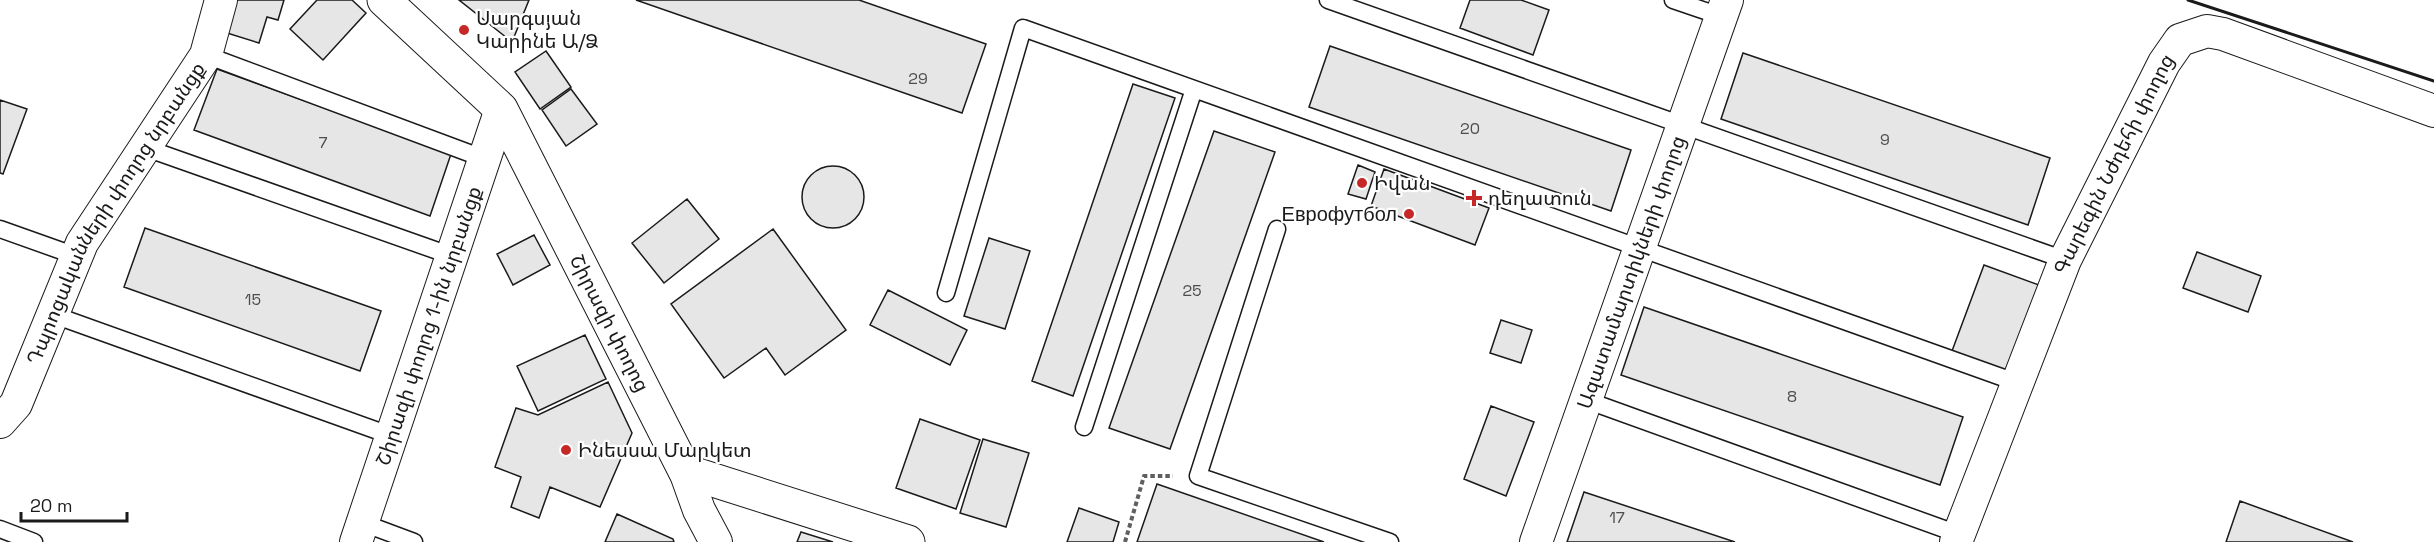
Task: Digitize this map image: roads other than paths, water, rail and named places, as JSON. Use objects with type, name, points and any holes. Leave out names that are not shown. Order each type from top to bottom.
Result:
[{"type":"street","name":"Դպրոցականների փողոց նրբանցք","points":[[0,422],[16,404],[82,243],[143,147],[206,55],[221,0]]},
{"type":"street","name":"Շիրազի փողոց","points":[[384,0],[501,110],[686,471]]},
{"type":"street","name":"Ազատամարտիկների փողոց","points":[[1536,542],[1724,8]]},
{"type":"street","name":"Գարեգին Նժդեհի փողոց","points":[[1957,538],[2065,260],[2164,63],[2180,40],[2207,31],[2223,34],[2434,111]]},
{"type":"street","name":"Շիրազի փողոց 1-ին նրբանցք","points":[[359,533],[501,110]]},
{"type":"street","points":[[686,471],[699,510],[716,542]]},
{"type":"street","points":[[686,471],[908,542]]},
{"type":"lane","points":[[1328,0],[2065,260]]},
{"type":"lane","points":[[1673,0],[1724,8]]},
{"type":"lane","points":[[946,293],[1023,28],[2018,383]]},
{"type":"lane","points":[[206,55],[485,159]]},
{"type":"lane","points":[[1084,427],[1194,89]]},
{"type":"lane","points":[[143,147],[452,256]]},
{"type":"lane","points":[[0,229],[76,256]]},
{"type":"lane","points":[[1277,229],[1198,476],[1390,542]]},
{"type":"lane","points":[[54,315],[392,436]]},
{"type":"lane","points":[[1586,400],[1957,538]]},
{"type":"lane","points":[[0,529],[34,542]]},
{"type":"lane","points":[[359,533],[414,542]]},
{"type":"place","name":"Սարգսյան Կարինե Ա/Ձ","points":[[464,30]]},
{"type":"place","name":"Իվան","points":[[1362,183]]},
{"type":"place","name":"դեղատուն","points":[[1474,198]]},
{"type":"place","name":"Еврофутбол","points":[[1409,214]]},
{"type":"place","name":"Ինեսսա Մարկետ","points":[[566,450]]}]
